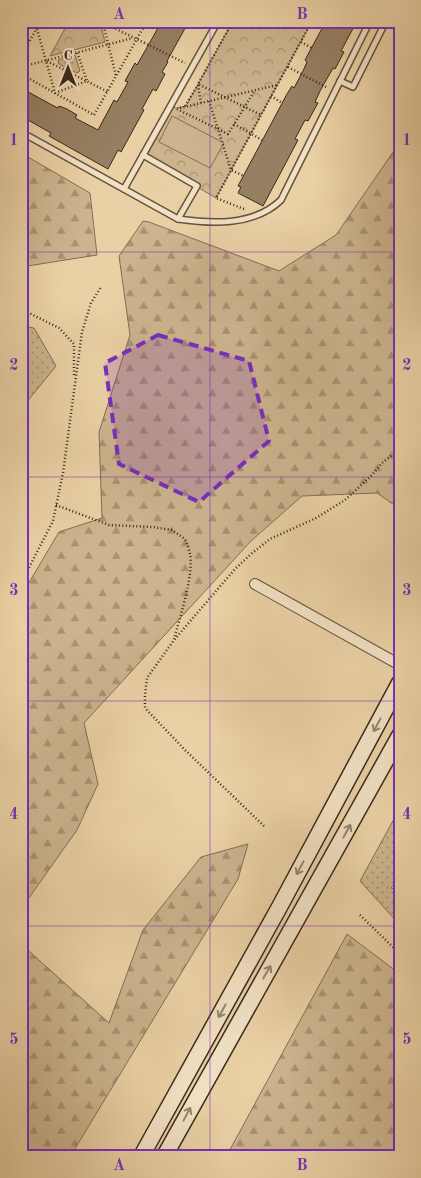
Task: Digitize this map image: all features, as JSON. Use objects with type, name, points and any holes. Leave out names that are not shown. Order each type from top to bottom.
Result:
[{"type":"main road","points":[[141,1157],[280,906],[400,682]]},
{"type":"main road","points":[[164,1157],[400,735]]},
{"type":"street","points":[[255,584],[400,665]]},
{"type":"lane","points":[[124,189],[218,21]]},
{"type":"lane","points":[[21,132],[178,219],[198,222],[233,222],[257,215],[272,208],[281,200],[370,21]]},
{"type":"lane","points":[[340,81],[353,87],[386,21]]},
{"type":"lane","points":[[143,155],[197,186],[178,219]]},
{"type":"path","points":[[21,56],[41,21]]},
{"type":"path","points":[[39,25],[52,21]]},
{"type":"path","points":[[21,74],[94,115],[147,21]]},
{"type":"path","points":[[186,106],[233,21]]},
{"type":"path","points":[[257,215],[216,198],[312,21]]},
{"type":"path","points":[[102,22],[193,67]]},
{"type":"path","points":[[102,22],[116,77]]},
{"type":"path","points":[[37,29],[54,93]]},
{"type":"path","points":[[21,67],[133,38]]},
{"type":"path","points":[[301,42],[312,48]]},
{"type":"path","points":[[77,52],[86,81]]},
{"type":"path","points":[[46,60],[108,92]]},
{"type":"path","points":[[288,67],[335,92]]},
{"type":"path","points":[[54,93],[86,81]]},
{"type":"path","points":[[198,84],[262,115]]},
{"type":"path","points":[[198,84],[201,103]]},
{"type":"path","points":[[255,90],[228,134],[176,108],[278,84]]},
{"type":"path","points":[[271,96],[282,103]]},
{"type":"path","points":[[209,101],[231,170],[244,176]]},
{"type":"path","points":[[234,124],[262,140]]},
{"type":"path","points":[[21,583],[53,521],[63,473],[82,332],[91,303],[102,286]]},
{"type":"path","points":[[21,309],[59,328],[74,344],[74,385]]},
{"type":"path","points":[[264,826],[185,750],[145,708],[144,695],[147,678],[174,640],[235,569],[251,554],[270,539],[316,518],[345,500],[382,463],[400,449]]},
{"type":"path","points":[[56,505],[109,524],[172,530],[186,539],[191,555],[190,572],[174,640]]},
{"type":"path","points":[[360,915],[400,954]]},
{"type":"highlighted area","points":[[158,335],[249,361],[269,441],[199,502],[119,464],[105,363]]},
{"type":"green space","points":[[69,21],[91,21],[101,26],[105,42],[50,56]]},
{"type":"green space","points":[[233,21],[312,21],[216,198],[143,155],[171,106],[176,108],[186,106]]},
{"type":"green space","points":[[75,55],[80,71],[77,73],[59,64],[58,60]]},
{"type":"green space","points":[[172,116],[224,143],[210,168],[159,142]]},
{"type":"green space","points":[[400,142],[400,509],[377,493],[302,496],[251,541],[84,723],[98,784],[77,830],[21,909],[21,596],[59,532],[102,518],[99,432],[130,335],[119,256],[143,221],[279,271],[336,235]]},
{"type":"green space","points":[[21,153],[90,193],[97,255],[21,267]]},
{"type":"green space","points":[[21,326],[34,328],[56,366],[21,409]]},
{"type":"green space","points":[[400,808],[400,877],[391,888],[400,891],[400,925],[360,881]]},
{"type":"green space","points":[[248,844],[238,879],[70,1157],[21,1157],[21,944],[109,1023],[143,930],[201,857]]},
{"type":"green space","points":[[347,934],[400,974],[400,1157],[226,1157]]},
{"type":"building","points":[[162,21],[189,21],[167,61],[162,72],[165,74],[156,91],[153,89],[121,152],[118,150],[108,169],[49,136],[51,133],[21,116],[21,88],[58,108],[59,106],[67,109],[77,115],[75,118],[98,130],[114,100],[117,102],[128,82],[125,81],[135,63],[137,65]]},
{"type":"building","points":[[326,21],[357,21],[341,51],[344,52],[320,91],[315,102],[318,103],[308,121],[305,120],[295,139],[298,140],[263,206],[238,193],[241,187],[238,186],[287,94],[292,86],[294,88],[307,62],[305,60]]}]
